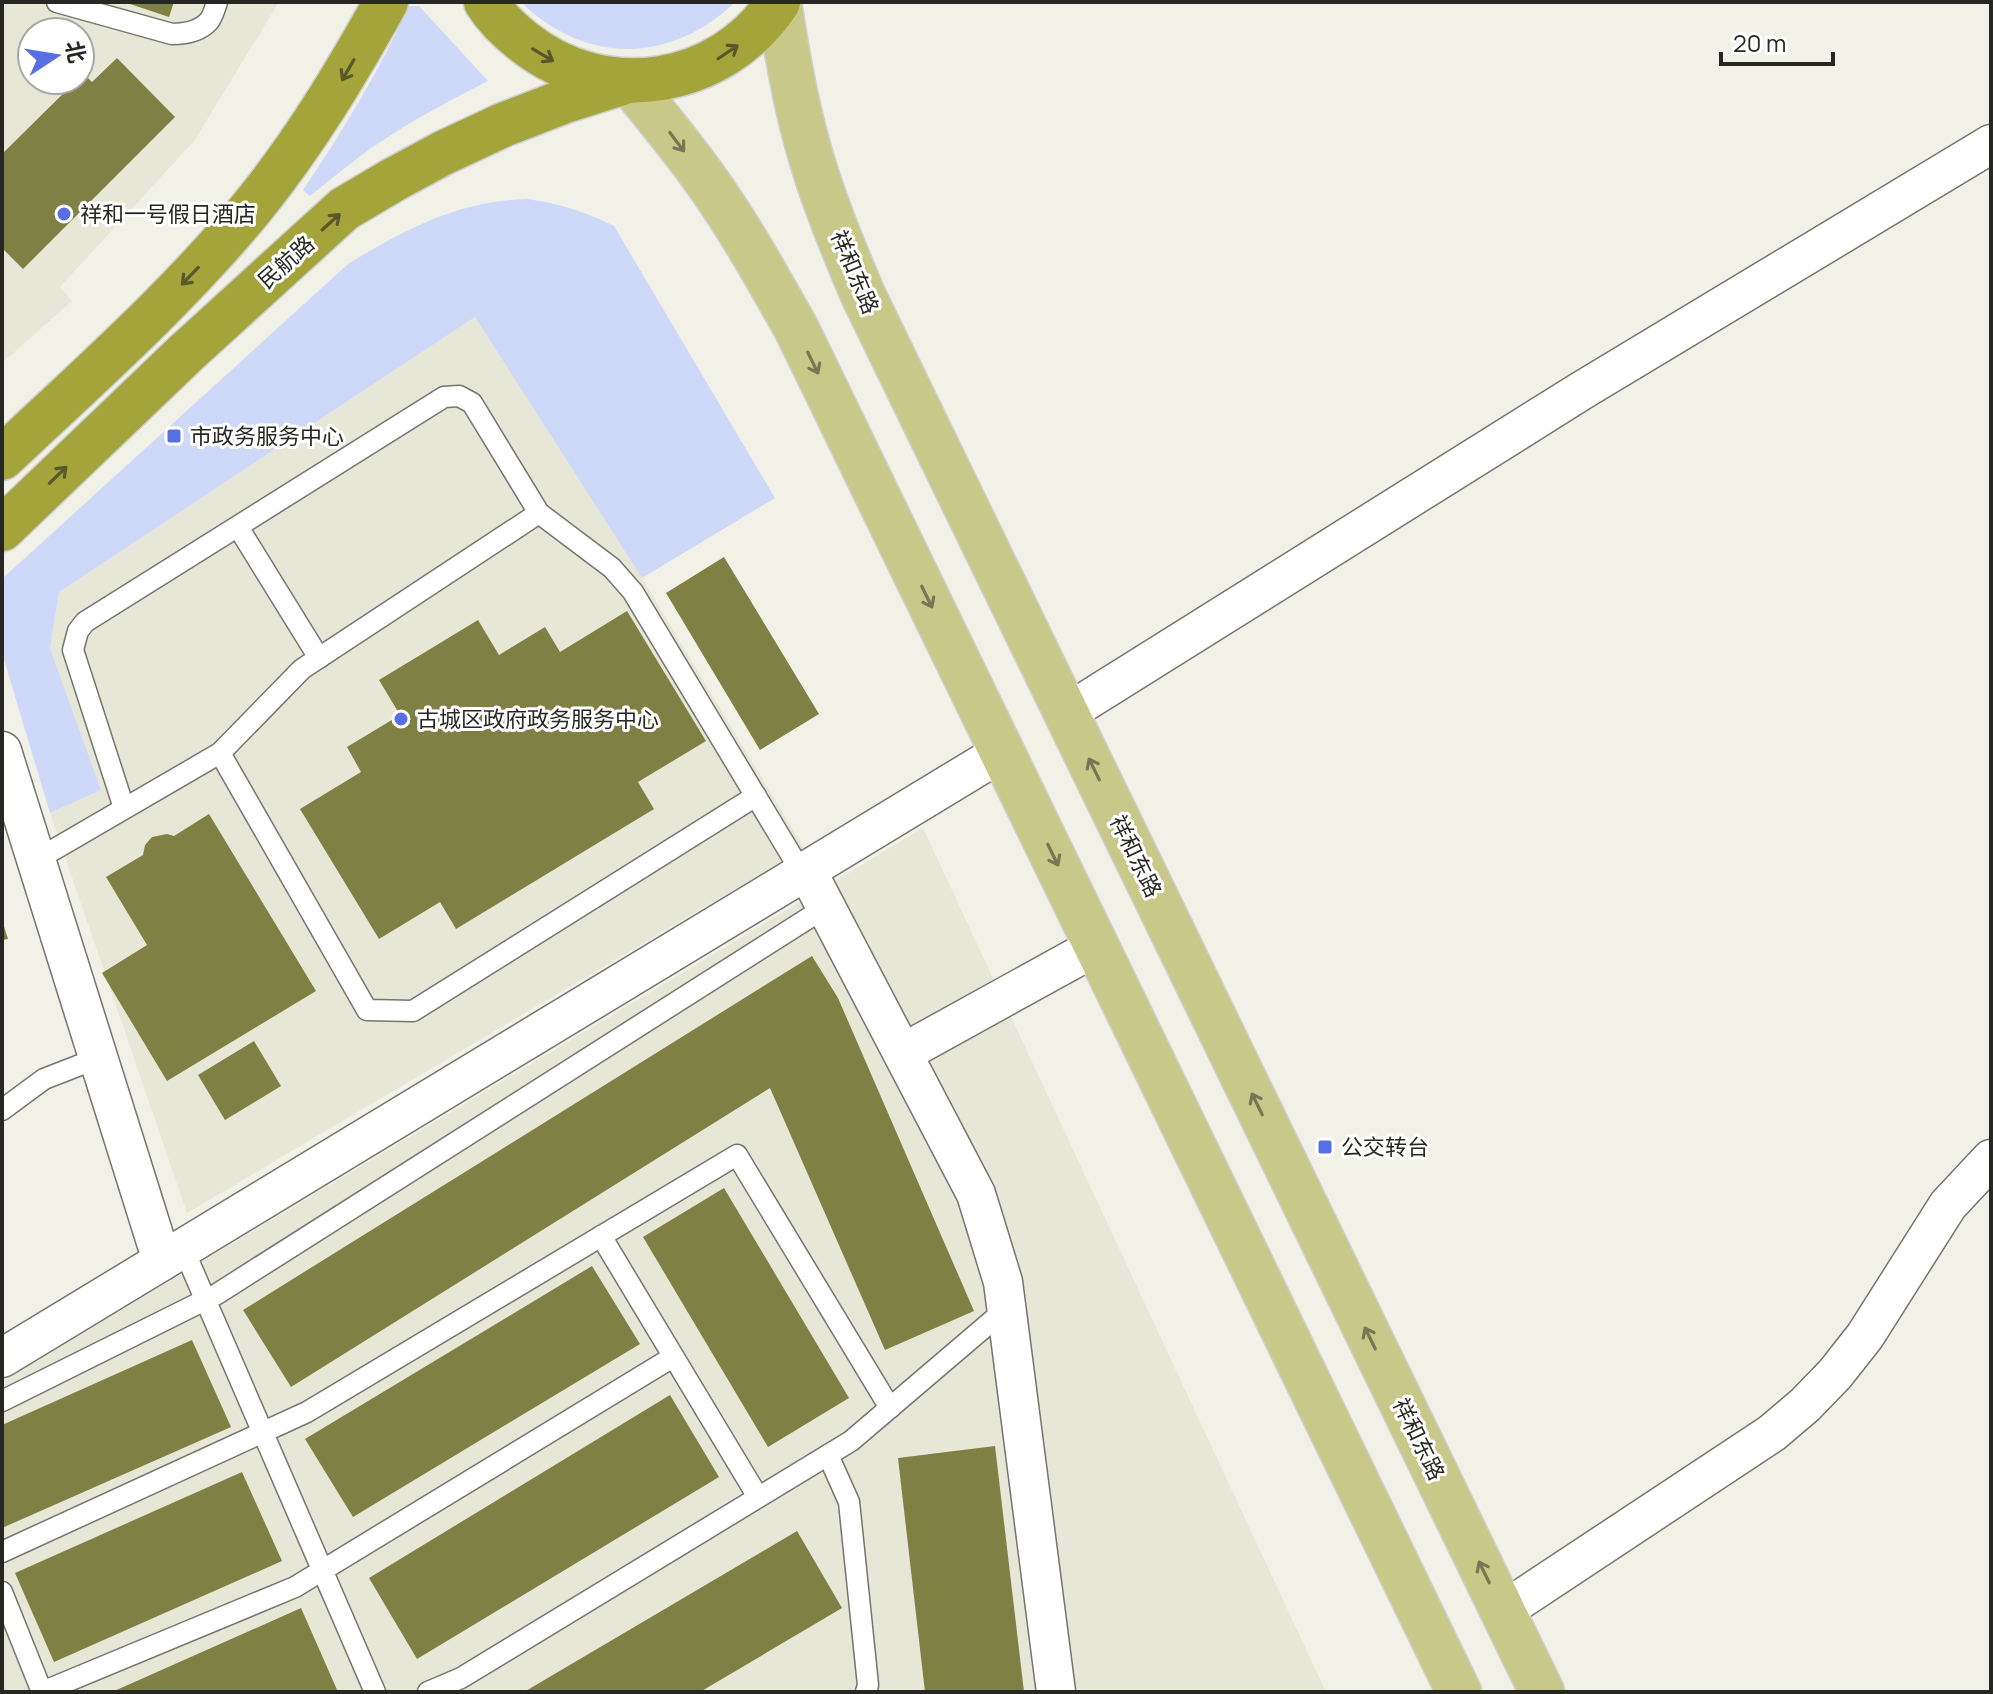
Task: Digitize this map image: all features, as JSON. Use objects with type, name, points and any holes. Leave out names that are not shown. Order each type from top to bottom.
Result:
[{"type":"highway","points":[[2,458],[156,312],[246,214],[294,152],[343,79],[386,2]]},
{"type":"highway","points":[[486,2],[513,34],[538,53],[566,68],[596,77],[628,81],[659,79],[690,71],[719,58],[746,40],[778,2]]},
{"type":"highway","name":"民航路","points":[[2,529],[187,352],[344,209],[443,153],[503,125],[628,81]]},
{"type":"main road","name":"祥和东路","points":[[778,2],[790,72],[807,142],[823,194],[863,295],[1542,1692]]},
{"type":"main road","points":[[628,81],[705,179],[753,252],[796,328],[1459,1692]]},
{"type":"street","points":[[1067,713],[1581,391],[1991,144]]},
{"type":"street","points":[[2,751],[98,1058],[172,1254]]},
{"type":"street","points":[[2,1358],[1002,752]]},
{"type":"street","points":[[805,872],[976,1194],[1003,1282],[1056,1692]]},
{"type":"street","points":[[903,1053],[1097,946]]},
{"type":"street","points":[[1503,1611],[1772,1433],[1805,1405],[1865,1336],[1948,1205],[1991,1159]]},
{"type":"lane","points":[[57,2],[172,34],[195,30],[211,20],[217,2]]},
{"type":"lane","points":[[124,808],[73,650],[78,631],[85,622],[444,397],[459,396],[472,403],[539,513],[612,568],[633,592],[805,872]]},
{"type":"lane","points":[[36,860],[220,753],[302,669],[539,513]]},
{"type":"lane","points":[[238,527],[319,658]]},
{"type":"lane","points":[[220,753],[367,1010],[413,1011],[756,796]]},
{"type":"lane","points":[[2,1401],[205,1300],[826,907]]},
{"type":"lane","points":[[2,1110],[44,1079],[98,1058]]},
{"type":"lane","points":[[2,1552],[307,1412],[737,1155],[890,1408]]},
{"type":"lane","points":[[601,1236],[758,1497]]},
{"type":"lane","points":[[172,1254],[205,1300],[375,1692]]},
{"type":"lane","points":[[428,1692],[461,1678],[851,1441],[1007,1308]]},
{"type":"lane","points":[[2,1592],[42,1692],[295,1587],[673,1357]]},
{"type":"lane","points":[[828,1455],[849,1502],[868,1685],[866,1692]]},
{"type":"shaded area","name":"祥和一号假日酒店","points":[[2,2],[279,2],[194,141],[60,287],[72,301],[2,363]]},
{"type":"shaded area","points":[[521,2],[735,2],[684,37],[656,46],[628,49],[600,46],[572,37],[546,23]]},
{"type":"shaded area","points":[[409,6],[419,6],[488,81],[386,138],[310,196],[303,190],[360,100]]},
{"type":"shaded area","points":[[527,199],[572,209],[614,226],[775,498],[642,578],[475,317],[59,592],[50,648],[101,790],[50,813],[2,653],[3,578],[348,264],[390,239],[433,219],[478,205]]},
{"type":"shaded area","name":"古城区政府政务服务中心","points":[[475,317],[642,578],[804,848],[187,1213],[50,813],[101,790],[50,647],[59,592]]},
{"type":"shaded area","points":[[923,828],[1326,1692],[2,1692],[2,1382]]},
{"type":"building","points":[[124,2],[174,2],[169,17]]},
{"type":"building","points":[[117,58],[175,117],[23,269],[2,248],[2,154],[61,96],[96,96],[96,78]]},
{"type":"building","points":[[724,557],[819,714],[760,750],[666,593]]},
{"type":"building","points":[[627,611],[706,741],[638,782],[654,809],[456,929],[440,902],[379,939],[300,809],[361,772],[347,747],[400,715],[379,680],[478,620],[499,655],[545,627],[560,652]]},
{"type":"building","points":[[209,814],[316,991],[167,1081],[102,973],[147,945],[106,877],[143,855],[145,845],[152,837],[174,836]]},
{"type":"building","points":[[2,920],[8,939],[2,940]]},
{"type":"building","points":[[812,956],[838,998],[974,1311],[885,1350],[770,1088],[291,1387],[243,1310]]},
{"type":"building","points":[[254,1041],[281,1086],[225,1120],[198,1075]]},
{"type":"building","points":[[724,1188],[849,1398],[768,1447],[643,1237]]},
{"type":"building","points":[[592,1266],[640,1344],[353,1517],[305,1439]]},
{"type":"building","points":[[192,1340],[231,1427],[2,1528],[2,1425]]},
{"type":"building","points":[[670,1395],[719,1477],[417,1659],[369,1578]]},
{"type":"building","points":[[995,1446],[1024,1692],[925,1692],[898,1458]]},
{"type":"building","points":[[242,1472],[282,1561],[54,1662],[15,1573]]},
{"type":"building","points":[[797,1531],[842,1608],[700,1692],[524,1692]]},
{"type":"building","points":[[301,1608],[338,1692],[112,1692]]},
{"type":"place","name":"祥和一号假日酒店","points":[[64,214]]},
{"type":"place","name":"市政务服务中心","points":[[174,436]]},
{"type":"place","name":"古城区政府政务服务中心","points":[[401,719]]},
{"type":"place","name":"公交转台","points":[[1325,1147]]}]
